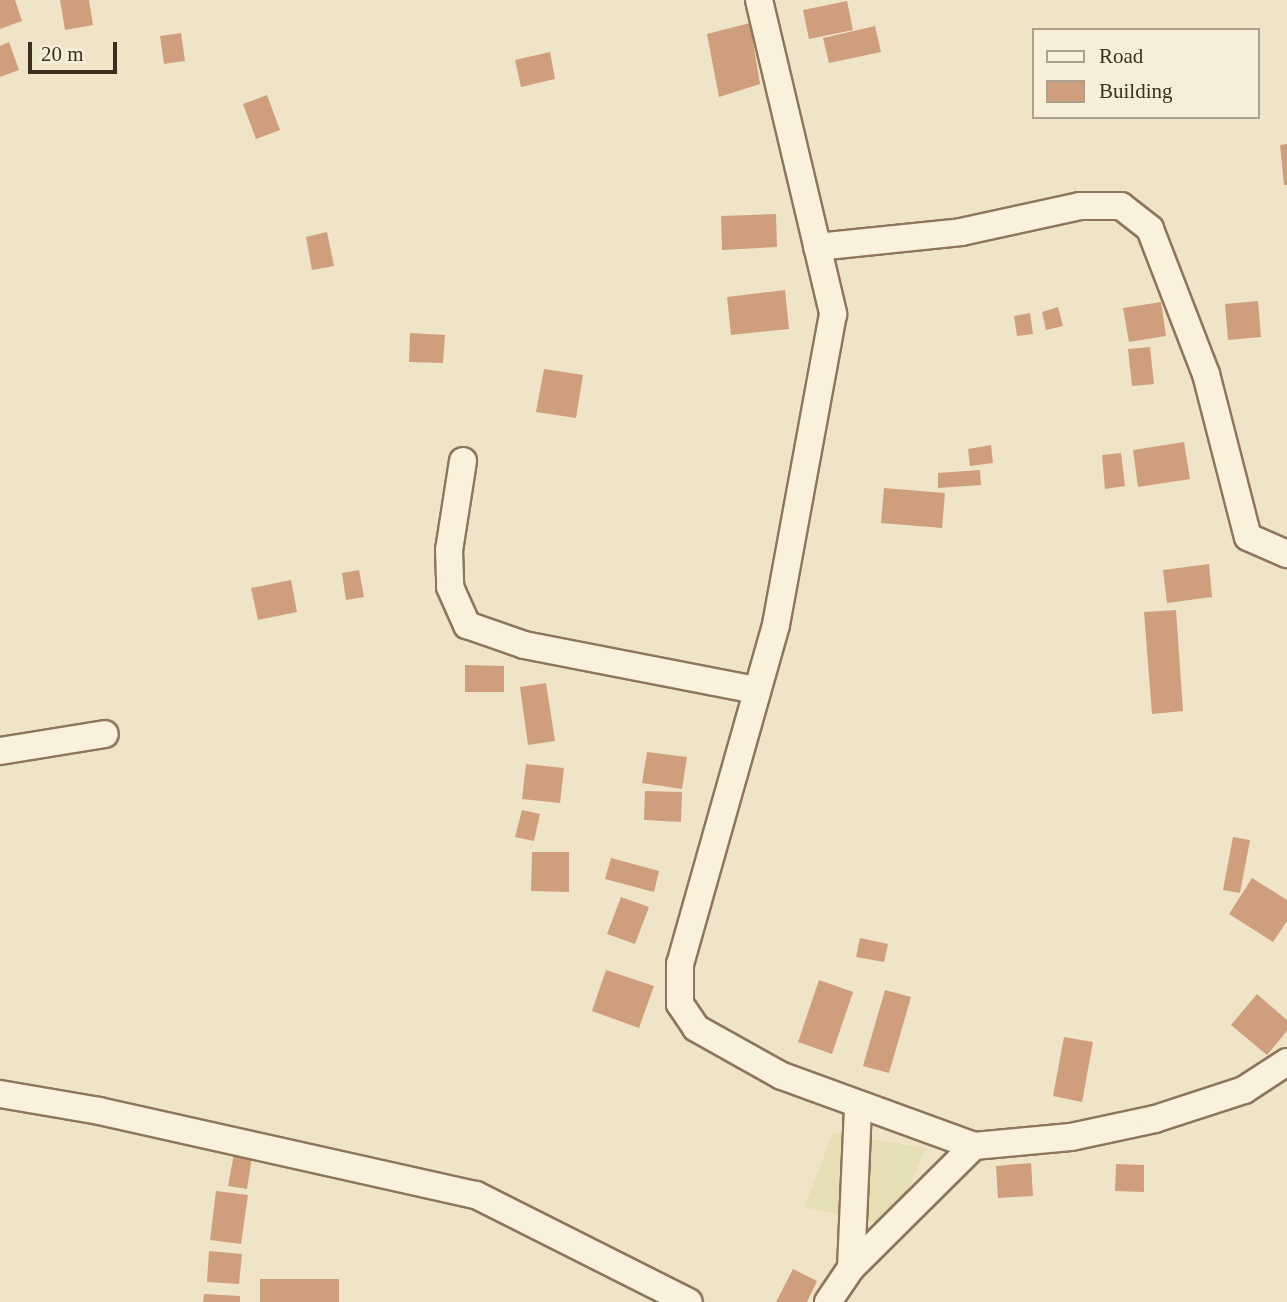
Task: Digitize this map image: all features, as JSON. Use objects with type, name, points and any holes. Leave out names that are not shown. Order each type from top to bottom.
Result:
[{"type":"street","points":[[759,0],[833,314],[776,625],[680,964],[680,1004],[696,1028],[782,1076],[858,1107],[974,1146],[1071,1137],[1155,1119],[1244,1090],[1287,1062]]},
{"type":"street","points":[[817,247],[961,232],[1080,206],[1121,206],[1150,229],[1155,241],[1206,374],[1248,537],[1287,554]]},
{"type":"street","points":[[463,461],[449,550],[450,587],[467,625],[524,645],[756,690]]},
{"type":"street","points":[[0,751],[105,734]]},
{"type":"street","points":[[0,1094],[99,1111],[476,1195],[689,1302]]},
{"type":"street","points":[[851,1268],[858,1107]]},
{"type":"street","points":[[828,1302],[851,1268],[974,1146]]},
{"type":"shaded area","points":[[833,1133],[925,1148],[894,1227],[804,1207]]},
{"type":"building","points":[[0,0],[15,0],[22,21],[0,29]]},
{"type":"building","points":[[60,0],[89,0],[93,25],[65,30]]},
{"type":"building","points":[[847,1],[853,30],[809,39],[803,10]]},
{"type":"building","points":[[750,23],[760,84],[719,97],[707,34]]},
{"type":"building","points":[[875,26],[881,52],[829,63],[823,38]]},
{"type":"building","points":[[181,33],[185,61],[164,64],[160,36]]},
{"type":"building","points":[[9,42],[19,70],[0,77],[0,46]]},
{"type":"building","points":[[550,52],[555,79],[521,87],[515,60]]},
{"type":"building","points":[[267,95],[280,130],[256,139],[243,104]]},
{"type":"building","points":[[1287,144],[1287,185],[1284,185],[1280,145]]},
{"type":"building","points":[[776,214],[777,247],[722,250],[721,216]]},
{"type":"building","points":[[327,232],[334,266],[312,270],[306,237]]},
{"type":"building","points":[[785,290],[789,329],[731,335],[727,297]]},
{"type":"building","points":[[1258,301],[1261,337],[1228,340],[1225,304]]},
{"type":"building","points":[[1161,302],[1166,336],[1129,342],[1123,308]]},
{"type":"building","points":[[1058,307],[1063,326],[1046,330],[1042,312]]},
{"type":"building","points":[[1030,313],[1033,334],[1017,336],[1014,316]]},
{"type":"building","points":[[410,333],[445,335],[443,363],[409,362]]},
{"type":"building","points":[[1150,347],[1154,384],[1132,386],[1128,349]]},
{"type":"building","points":[[544,369],[583,375],[576,418],[536,412]]},
{"type":"building","points":[[1184,442],[1190,479],[1138,487],[1133,450]]},
{"type":"building","points":[[991,445],[993,463],[970,466],[968,449]]},
{"type":"building","points":[[1121,453],[1125,486],[1105,489],[1102,455]]},
{"type":"building","points":[[980,470],[981,485],[938,488],[938,473]]},
{"type":"building","points":[[884,488],[945,493],[942,528],[881,523]]},
{"type":"building","points":[[1209,564],[1212,597],[1167,603],[1163,570]]},
{"type":"building","points":[[359,570],[364,597],[346,600],[342,573]]},
{"type":"building","points":[[291,580],[297,612],[258,620],[251,588]]},
{"type":"building","points":[[1176,610],[1183,711],[1152,714],[1144,612]]},
{"type":"building","points":[[465,665],[504,666],[504,692],[465,692]]},
{"type":"building","points":[[546,683],[555,741],[528,745],[520,687]]},
{"type":"building","points":[[647,752],[687,757],[682,789],[642,783]]},
{"type":"building","points":[[526,764],[564,768],[560,803],[522,799]]},
{"type":"building","points":[[645,791],[682,792],[681,822],[644,820]]},
{"type":"building","points":[[522,810],[540,814],[534,841],[515,837]]},
{"type":"building","points":[[1233,837],[1250,840],[1240,893],[1223,890]]},
{"type":"building","points":[[532,852],[569,852],[569,892],[531,891]]},
{"type":"building","points":[[611,858],[659,871],[654,892],[605,879]]},
{"type":"building","points":[[1252,878],[1287,900],[1287,921],[1273,942],[1229,914]]},
{"type":"building","points":[[621,897],[649,907],[635,944],[607,934]]},
{"type":"building","points":[[860,938],[888,944],[884,962],[856,957]]},
{"type":"building","points":[[606,970],[654,986],[639,1028],[592,1011]]},
{"type":"building","points":[[819,980],[853,992],[832,1054],[798,1042]]},
{"type":"building","points":[[885,990],[911,997],[889,1073],[863,1066]]},
{"type":"building","points":[[1257,994],[1287,1020],[1287,1031],[1267,1055],[1231,1025]]},
{"type":"building","points":[[1064,1037],[1093,1042],[1082,1102],[1053,1096]]},
{"type":"building","points":[[235,1148],[253,1151],[247,1189],[228,1186]]},
{"type":"building","points":[[1031,1163],[1033,1196],[998,1198],[996,1166]]},
{"type":"building","points":[[1116,1164],[1144,1165],[1144,1192],[1115,1191]]},
{"type":"building","points":[[216,1191],[248,1195],[241,1244],[210,1240]]},
{"type":"building","points":[[209,1251],[242,1254],[239,1284],[207,1282]]},
{"type":"building","points":[[793,1269],[817,1281],[807,1302],[776,1302]]},
{"type":"building","points":[[260,1279],[339,1279],[339,1302],[260,1302]]},
{"type":"building","points":[[204,1294],[240,1296],[240,1302],[203,1302]]}]
